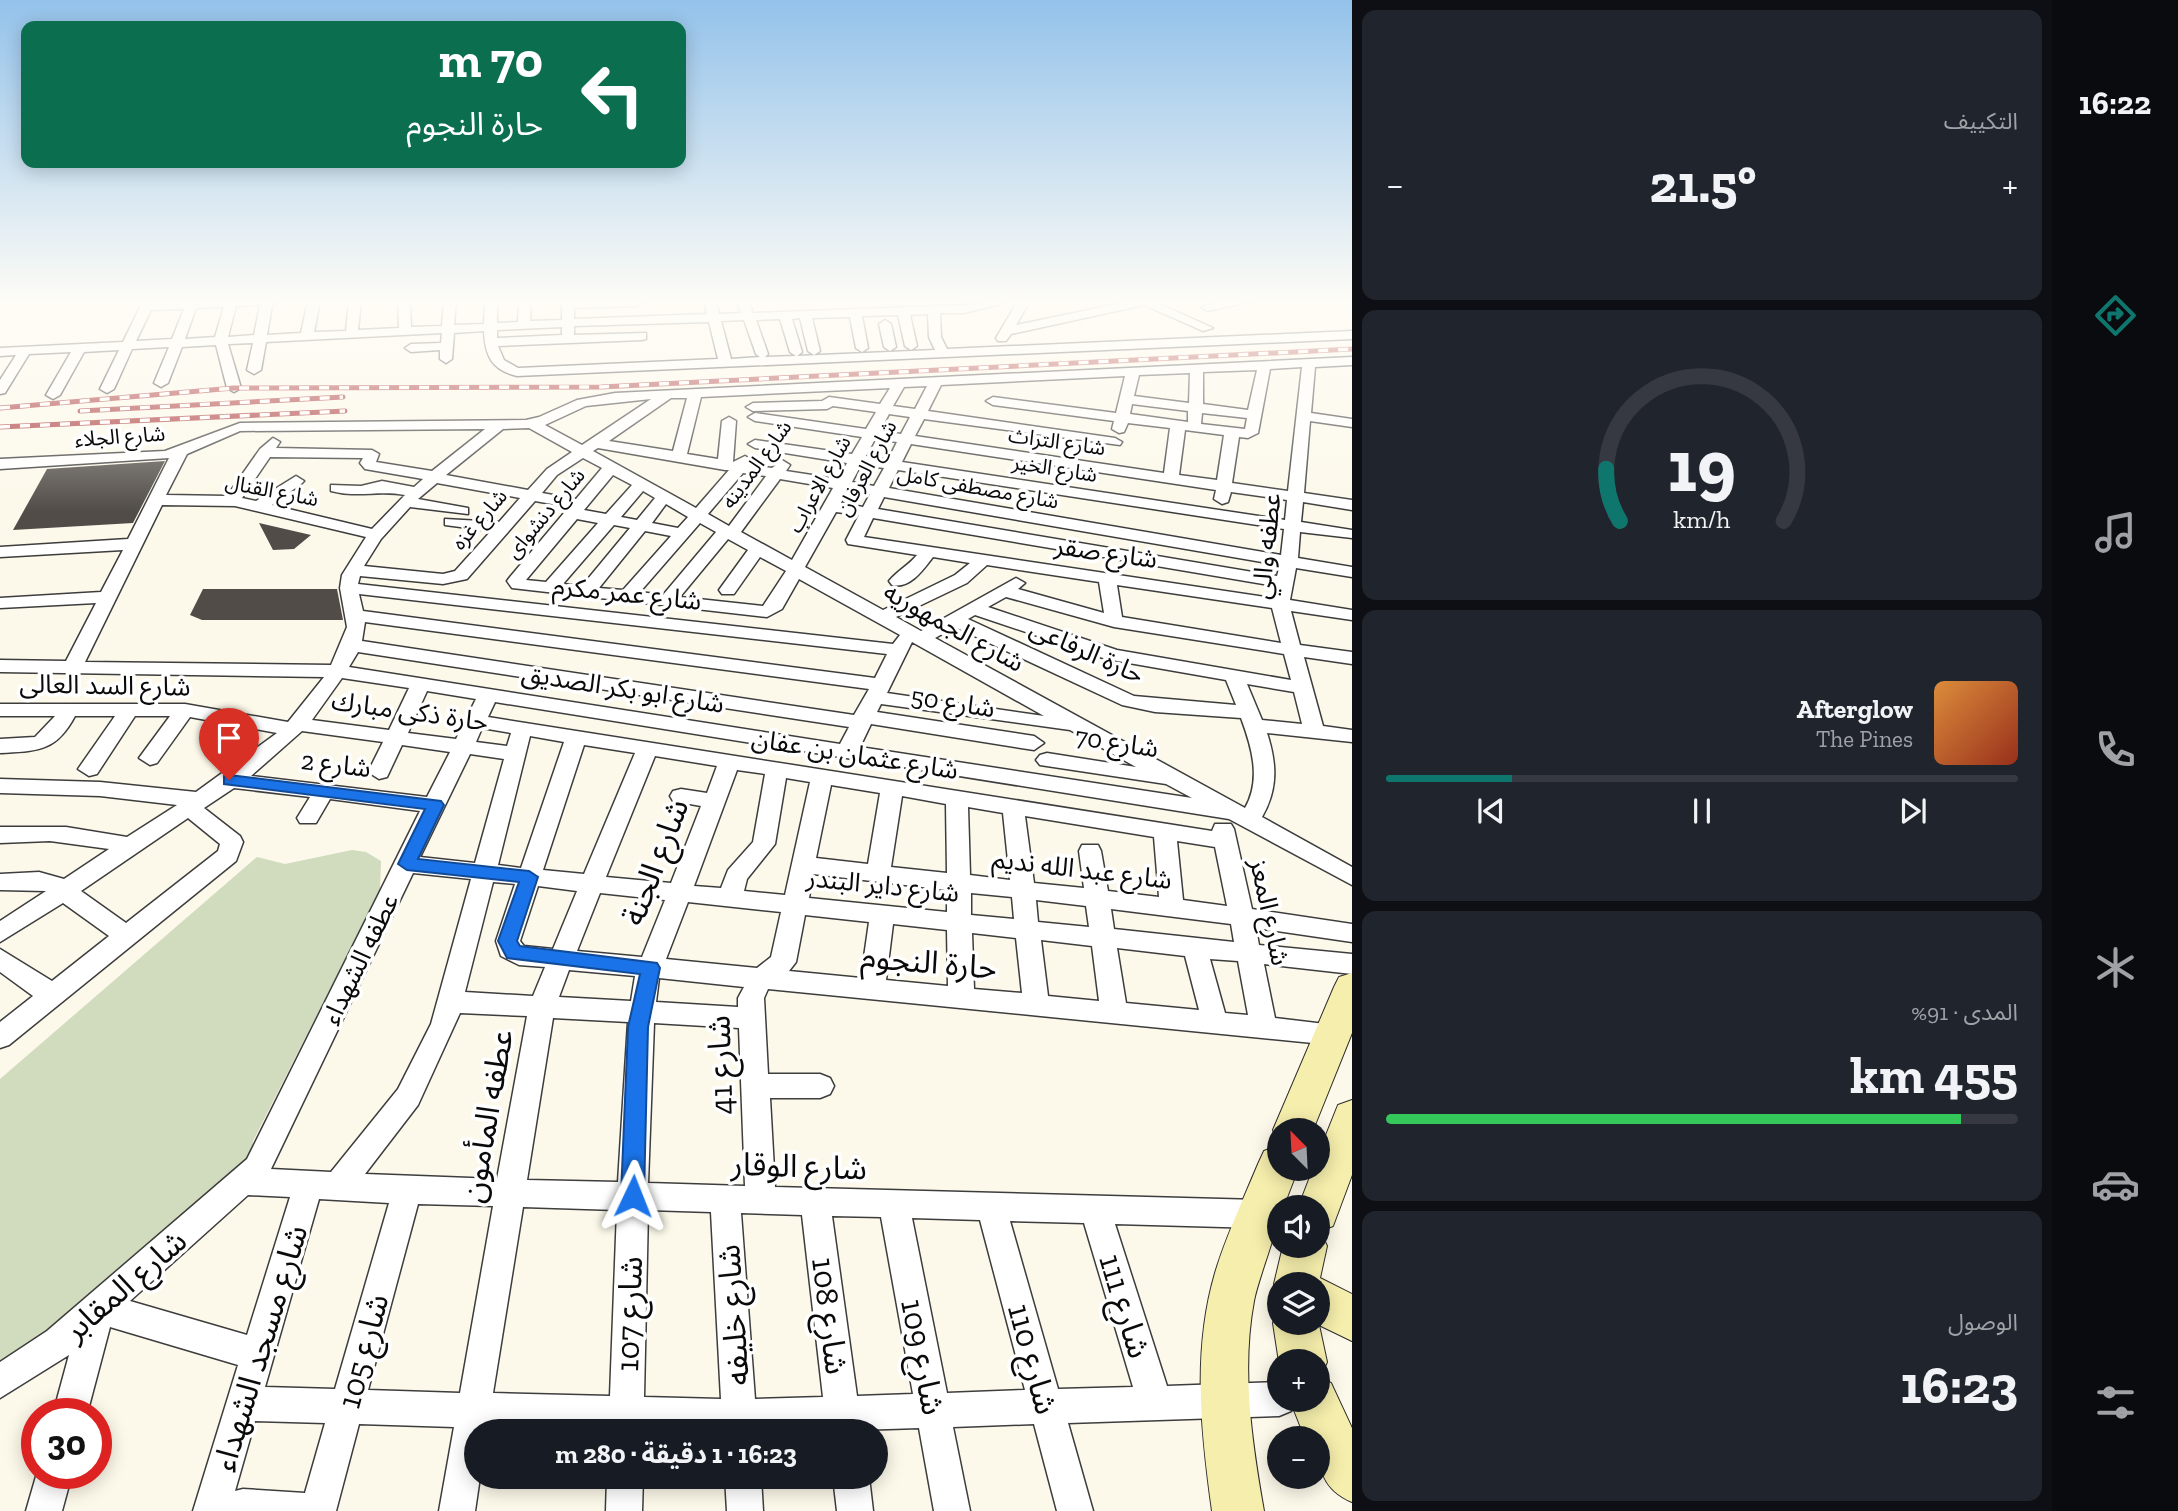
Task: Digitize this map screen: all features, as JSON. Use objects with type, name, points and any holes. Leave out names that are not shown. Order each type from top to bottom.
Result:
[{"type":"main road","points":[[1298,1118],[1352,987]]},
{"type":"main road","points":[[1324,1195],[1352,1117]]},
{"type":"main road","points":[[1238,1511],[1230,1459],[1226,1401],[1229,1321],[1237,1277],[1272,1181]]},
{"type":"main road","points":[[1330,1306],[1352,1318]]},
{"type":"main road","points":[[1319,1412],[1352,1477]]},
{"type":"street","points":[[0,390],[12,372]]},
{"type":"street","points":[[53,395],[66,372]]},
{"type":"street","points":[[107,389],[116,372]]},
{"type":"street","points":[[161,383],[165,372]]},
{"type":"street","points":[[230,372],[234,388]]},
{"type":"street","points":[[993,401],[1063,392],[1131,372]]},
{"type":"street","points":[[1089,550],[1133,372]]},
{"type":"street","points":[[1195,427],[1197,372]]},
{"type":"street","points":[[1063,392],[1121,418],[1251,433],[1263,372]]},
{"type":"street","name":"عطفه والي","points":[[1308,372],[1289,561],[1280,604],[1314,732]]},
{"type":"street","points":[[936,524],[1003,378]]},
{"type":"street","name":"شارع الجلاء","points":[[0,464],[158,456],[180,452],[218,432],[240,427],[531,423],[593,400],[668,394],[1003,378],[1063,392]]},
{"type":"street","name":"شارع العرفان","points":[[853,538],[936,381]]},
{"type":"street","name":"شارع الاعراب","points":[[666,602],[760,613],[773,610],[899,383]]},
{"type":"street","name":"شارع المدينه","points":[[666,602],[729,533],[840,386]]},
{"type":"street","points":[[745,390],[755,425]]},
{"type":"street","points":[[1008,536],[1063,392]]},
{"type":"street","points":[[679,457],[695,393]]},
{"type":"street","name":"شارع غزه","points":[[351,579],[456,577],[552,472],[668,394]]},
{"type":"street","points":[[1126,399],[1255,415]]},
{"type":"street","points":[[627,597],[681,533],[732,466],[755,425],[828,403],[1115,442]]},
{"type":"street","points":[[1304,416],[1352,423]]},
{"type":"street","points":[[729,421],[732,466]]},
{"type":"street","name":"شارع الجمهوريه","points":[[531,423],[590,447],[611,467],[664,497],[1352,877]]},
{"type":"street","points":[[0,933],[229,780],[294,726],[336,671],[351,645],[356,615],[351,579],[377,535],[412,497],[499,425]]},
{"type":"street","name":"شارع الخير","points":[[755,425],[802,437],[857,459],[1293,526],[1349,540],[1350,505]]},
{"type":"street","name":"شارع التراث","points":[[755,425],[802,437],[870,435],[1350,505]]},
{"type":"street","points":[[1171,479],[1178,425]]},
{"type":"street","points":[[232,501],[283,426]]},
{"type":"street","points":[[1220,514],[1232,432]]},
{"type":"street","name":"شارع مصطفى كامل","points":[[590,447],[679,457],[1352,572]]},
{"type":"street","points":[[73,667],[180,452]]},
{"type":"street","points":[[265,452],[373,454],[368,463],[370,466],[529,495],[610,519],[681,533]]},
{"type":"street","name":"شارع دنشواى","points":[[550,588],[521,585],[516,581],[611,467]]},
{"type":"street","points":[[260,506],[296,481]]},
{"type":"street","points":[[550,588],[641,484]]},
{"type":"street","points":[[337,488],[361,491],[382,486],[456,517],[502,527]]},
{"type":"street","points":[[586,593],[664,497]]},
{"type":"street","name":"شارع القنال","points":[[156,500],[232,501],[377,535]]},
{"type":"street","points":[[831,506],[1284,582]]},
{"type":"street","points":[[846,751],[899,650],[915,635],[954,619],[1036,568],[1055,521]]},
{"type":"street","points":[[955,556],[966,529]]},
{"type":"street","name":"شارع صقر","points":[[853,538],[857,542],[1352,615]]},
{"type":"street","points":[[0,552],[134,544]]},
{"type":"street","points":[[728,590],[757,549]]},
{"type":"street","points":[[898,581],[914,570],[928,552]]},
{"type":"street","points":[[882,617],[961,579],[983,560]]},
{"type":"street","name":"شارع عمر مكرم","points":[[351,579],[531,608],[899,650]]},
{"type":"street","points":[[1107,579],[1114,622]]},
{"type":"street","points":[[550,588],[666,602]]},
{"type":"street","points":[[1003,590],[1114,622],[1292,649],[1351,661]]},
{"type":"street","points":[[0,603],[108,597]]},
{"type":"street","points":[[501,669],[531,608]]},
{"type":"street","points":[[972,608],[1113,655],[1302,688]]},
{"type":"street","points":[[356,615],[656,655],[869,705]]},
{"type":"street","points":[[603,648],[619,618]]},
{"type":"street","name":"حارة الرفاعى","points":[[954,619],[1129,701],[1352,736]]},
{"type":"street","points":[[351,645],[640,690],[869,705],[1079,727]]},
{"type":"street","points":[[627,717],[656,655]]},
{"type":"street","name":"شارع ابو بكر الصديق","points":[[0,666],[336,671],[1234,814]]},
{"type":"street","points":[[1234,677],[1266,760],[1267,774],[1261,801],[1234,814]]},
{"type":"street","points":[[379,772],[421,684]]},
{"type":"street","name":"عطفه الشهداء","points":[[243,1181],[267,1152],[488,695]]},
{"type":"street","name":"شارع 50","points":[[869,705],[1040,751]]},
{"type":"street","points":[[0,746],[36,744],[51,739],[69,709]]},
{"type":"street","points":[[89,769],[130,709]]},
{"type":"street","name":"شارع السد العالى","points":[[0,710],[185,710],[294,726]]},
{"type":"street","points":[[150,758],[185,710]]},
{"type":"street","name":"شارع عثمان بن عفان","points":[[476,721],[1225,841]]},
{"type":"street","name":"حارة ذكى مبارك","points":[[294,726],[516,754]]},
{"type":"street","points":[[323,1186],[408,1097],[444,1024],[522,729]]},
{"type":"street","points":[[529,877],[576,737]]},
{"type":"street","points":[[996,774],[1000,748]]},
{"type":"street","name":"عطفه المأمون","points":[[457,1511],[543,1007],[647,749]]},
{"type":"street","name":"شارع 70","points":[[1040,751],[1178,780]]},
{"type":"street","name":"شارع الجنة","points":[[633,1196],[640,1013],[651,968],[729,762]]},
{"type":"street","points":[[730,899],[736,876],[764,844],[777,769]]},
{"type":"street","name":"شارع 41","points":[[761,1200],[751,998],[761,979],[783,962],[822,777]]},
{"type":"street","name":"شارع 2","points":[[229,780],[435,805]]},
{"type":"street","points":[[0,786],[100,789],[194,804],[232,842],[228,855],[0,1037]]},
{"type":"street","points":[[878,874],[891,788]]},
{"type":"street","points":[[308,818],[324,791]]},
{"type":"street","points":[[681,796],[714,801]]},
{"type":"street","points":[[957,798],[961,998]]},
{"type":"street","points":[[1013,807],[1036,1005]]},
{"type":"street","name":"شارع المعز","points":[[1234,814],[1225,841],[1264,1027]]},
{"type":"street","points":[[1165,831],[1172,907]]},
{"type":"street","points":[[0,835],[54,833],[103,839],[130,846]]},
{"type":"street","points":[[1090,851],[1114,1012]]},
{"type":"street","name":"شارع داير البندر","points":[[407,864],[1352,964]]},
{"type":"street","name":"شارع عبد الله نديم","points":[[804,865],[1172,907],[1352,933]]},
{"type":"street","name":"حارة النجوم","points":[[529,877],[508,941],[510,949],[519,955],[1333,1034]]},
{"type":"street","points":[[0,882],[39,880],[64,890],[127,936]]},
{"type":"street","points":[[872,990],[882,915]]},
{"type":"street","points":[[1195,948],[1215,1023]]},
{"type":"street","points":[[0,959],[52,995]]},
{"type":"street","points":[[450,1002],[750,1018]]},
{"type":"street","points":[[754,1086],[820,1086]]},
{"type":"street","name":"شارع الوقار","points":[[243,1181],[407,1190],[1259,1214]]},
{"type":"street","name":"شارع المقابر","points":[[0,1381],[42,1357],[243,1181]]},
{"type":"street","name":"شارع مسجد الشهداء","points":[[211,1511],[258,1355],[323,1186]]},
{"type":"street","name":"شارع 105","points":[[318,1511],[407,1190]]},
{"type":"street","name":"شارع 107","points":[[626,1419],[633,1196]]},
{"type":"street","name":"شارع خليفه","points":[[726,1199],[740,1419]]},
{"type":"street","name":"شارع 108","points":[[815,1201],[844,1419]]},
{"type":"street","name":"شارع 109","points":[[894,1204],[952,1511]]},
{"type":"street","name":"شارع 110","points":[[991,1206],[1075,1511]]},
{"type":"street","name":"شارع 111","points":[[1095,1209],[1155,1403]]},
{"type":"street","points":[[75,1398],[99,1307],[258,1355]]},
{"type":"street","points":[[866,1419],[933,1410],[1267,1399]]},
{"type":"street","points":[[244,1404],[473,1410],[579,1419]]},
{"type":"street","points":[[44,1511],[50,1489]]},
{"type":"street","points":[[624,1511],[625,1489]]},
{"type":"street","points":[[744,1489],[745,1511]]},
{"type":"street","points":[[852,1489],[855,1511]]},
{"type":"street","points":[[229,1511],[243,1507],[309,1511]]},
{"type":"green space","points":[[352,850],[366,852],[381,861],[380,890],[253,1141],[251,1164],[0,1377],[0,1079],[257,857],[285,864]]},
{"type":"building","points":[[165,461],[133,523],[13,530],[47,469]]},
{"type":"building","points":[[259,523],[311,535],[294,549],[273,550]]},
{"type":"building","points":[[203,589],[337,589],[343,620],[202,620],[190,615]]},
{"type":"railway","points":[[0,408],[234,388],[601,387],[907,372]]},
{"type":"railway","points":[[80,411],[343,397]]},
{"type":"railway","points":[[0,427],[345,411]]},
{"type":"route","points":[[229,780],[435,805],[407,864],[529,877],[508,941],[514,953],[651,968],[646,980],[638,1027],[633,1196]]}]
